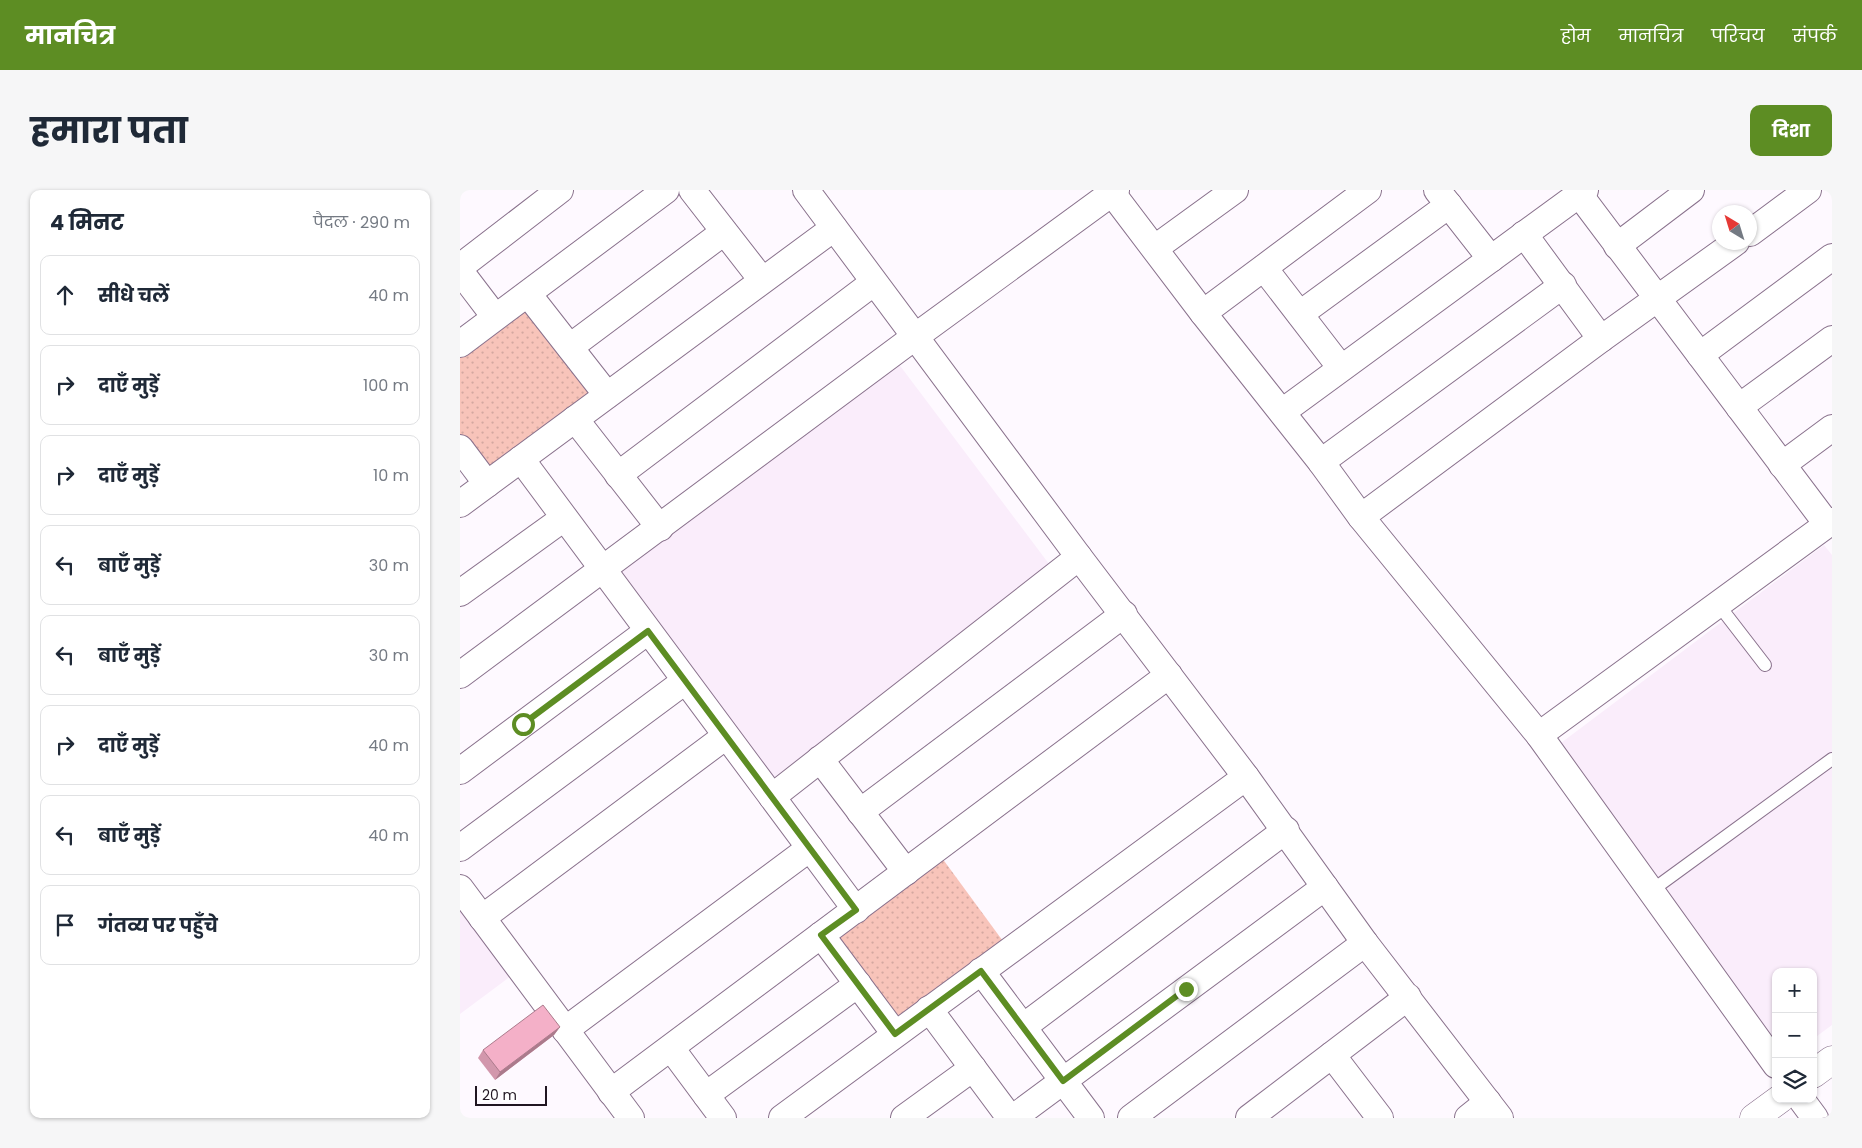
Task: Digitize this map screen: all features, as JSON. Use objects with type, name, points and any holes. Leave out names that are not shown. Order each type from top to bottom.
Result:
[{"type":"street","points":[[460,267],[560,190]]},
{"type":"street","points":[[460,344],[666,190]]},
{"type":"street","points":[[692,190],[762,280]]},
{"type":"street","points":[[806,190],[873,283],[916,336],[1079,557],[1286,830],[1365,943],[1408,998],[1485,1113]]},
{"type":"street","points":[[1155,248],[1235,190]]},
{"type":"street","points":[[1203,313],[1368,190]]},
{"type":"street","points":[[1618,246],[1691,190]]},
{"type":"street","points":[[1757,228],[1808,190]]},
{"type":"street","points":[[460,675],[916,336],[1114,192],[1203,313],[1321,462],[1361,517],[1539,735],[1772,1058]]},
{"type":"street","points":[[1282,412],[1582,192],[1618,246],[1658,300],[1782,465],[1830,522],[1539,735]]},
{"type":"street","points":[[1300,314],[1443,198],[1491,259]]},
{"type":"street","points":[[460,504],[834,228]]},
{"type":"street","points":[[570,347],[724,232]]},
{"type":"street","points":[[1524,234],[1602,339]]},
{"type":"street","points":[[1361,517],[1725,250]]},
{"type":"street","points":[[1700,355],[1832,256]]},
{"type":"street","points":[[1264,268],[1341,368]]},
{"type":"street","points":[[460,271],[495,317]]},
{"type":"street","points":[[618,475],[873,283]]},
{"type":"street","points":[[1321,462],[1563,285]]},
{"type":"street","points":[[528,294],[608,395]]},
{"type":"street","points":[[1739,406],[1832,339]]},
{"type":"street","points":[[575,419],[660,528]]},
{"type":"street","points":[[1782,465],[1832,428]]},
{"type":"street","points":[[460,448],[487,484]]},
{"type":"street","points":[[521,459],[856,910]]},
{"type":"street","points":[[460,593],[564,518]]},
{"type":"street","points":[[772,797],[1079,557]]},
{"type":"street","points":[[860,812],[1124,614]]},
{"type":"street","points":[[460,771],[648,631]]},
{"type":"street","points":[[611,1092],[1169,675]]},
{"type":"street","points":[[460,848],[685,681]]},
{"type":"street","points":[[482,918],[726,736]]},
{"type":"street","points":[[820,759],[906,872]]},
{"type":"street","points":[[782,1118],[1246,777]]},
{"type":"street","points":[[1023,1027],[1286,830]]},
{"type":"street","points":[[565,1030],[810,848]]},
{"type":"street","points":[[930,1009],[1012,1118],[1325,886]]},
{"type":"street","points":[[460,888],[630,1118]]},
{"type":"street","points":[[821,935],[895,1034]]},
{"type":"street","points":[[1131,1118],[1365,943]]},
{"type":"street","points":[[981,971],[1091,1118]]},
{"type":"street","points":[[706,1095],[858,984]]},
{"type":"street","points":[[1249,1118],[1408,998]]},
{"type":"street","points":[[671,1048],[723,1118]]},
{"type":"street","points":[[1332,1055],[1368,1114]]},
{"type":"street","points":[[1817,1071],[1832,1060]]},
{"type":"street","points":[[904,1118],[973,1068]]},
{"type":"street","points":[[1754,1118],[1775,1103]]},
{"type":"street","points":[[1804,1103],[1815,1118]]},
{"type":"lane","points":[[1718,604],[1765,665]]},
{"type":"lane","points":[[1651,891],[1832,759]]},
{"type":"shaded area","points":[[531,304],[598,393],[488,475],[460,438],[460,356]]},
{"type":"shaded area","points":[[898,363],[1052,568],[773,778],[619,574]]},
{"type":"shaded area","points":[[1824,545],[1832,555],[1832,1025],[1817,1036],[1817,968],[1772,968],[1772,1048],[1549,752]]},
{"type":"shaded area","points":[[942,858],[1008,948],[898,1030],[832,940]]},
{"type":"shaded area","points":[[460,906],[511,976],[460,1014]]},
{"type":"building","points":[[543,1005],[560,1027],[500,1072],[483,1050]]},
{"type":"route","points":[[523,724],[648,631],[856,910],[821,935],[895,1034],[981,971],[1063,1081],[1186,989]]}]
